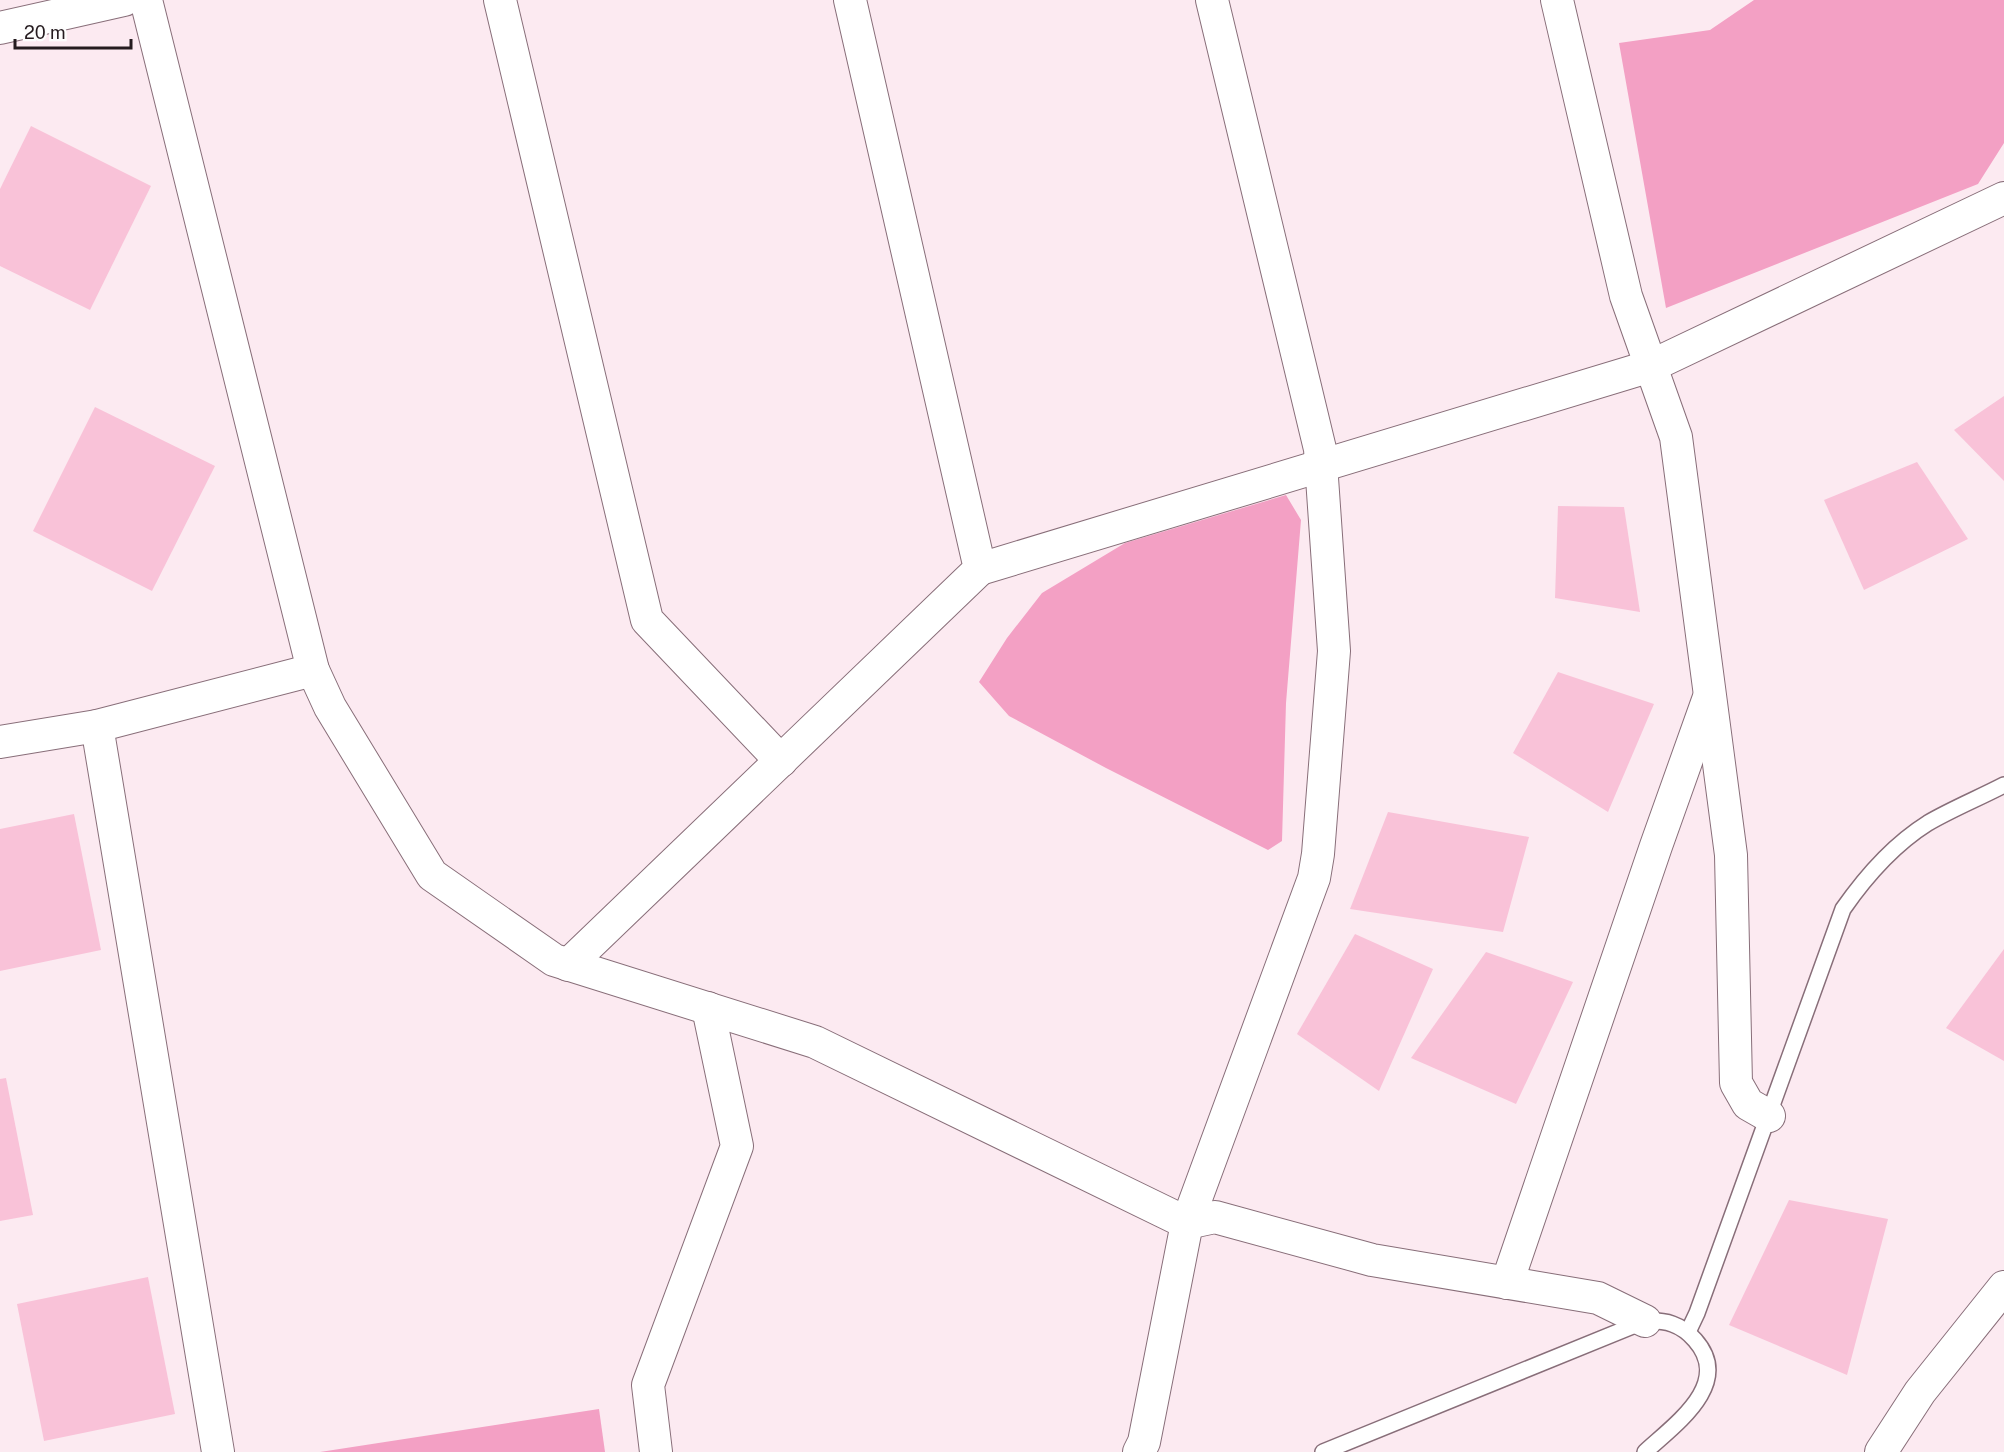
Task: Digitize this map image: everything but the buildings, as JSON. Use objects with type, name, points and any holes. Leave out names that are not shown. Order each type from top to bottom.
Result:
[{"type":"street","points":[[0,28],[124,0]]},
{"type":"street","points":[[146,0],[313,670],[330,707],[432,875],[554,960],[815,1042],[1187,1222],[1215,1217],[1372,1260],[1598,1298],[1645,1321]]},
{"type":"street","points":[[500,0],[647,620],[781,761]]},
{"type":"street","points":[[850,0],[980,569]]},
{"type":"street","points":[[1139,1452],[1144,1442],[1187,1222],[1314,878],[1318,854],[1334,651],[1320,449],[1212,0]]},
{"type":"street","points":[[1557,0],[1626,296],[1676,437],[1731,855],[1736,1083],[1748,1104],[1769,1116]]},
{"type":"street","points":[[568,965],[980,569],[1651,366],[2004,198]]},
{"type":"street","points":[[0,742],[97,726],[313,670]]},
{"type":"street","points":[[1507,1283],[1710,693]]},
{"type":"street","points":[[97,726],[218,1452]]},
{"type":"street","points":[[656,1452],[648,1385],[737,1146],[708,1008]]},
{"type":"street","points":[[1881,1452],[1920,1392],[2004,1287]]},
{"type":"lane","points":[[1688,1332],[1697,1313],[1843,909],[1859,885],[1902,842],[1929,823],[2004,785]]},
{"type":"lane","points":[[1323,1452],[1645,1321],[1662,1320],[1676,1324],[1688,1332],[1700,1345],[1704,1354],[1707,1375],[1705,1389],[1698,1401],[1645,1452]]},
{"type":"shaded area","points":[[1754,0],[2004,0],[2004,143],[1978,184],[1666,308],[1619,43],[1710,30]]},
{"type":"shaded area","points":[[1286,495],[1301,520],[1286,703],[1282,841],[1268,850],[1009,716],[979,682],[1007,638],[1042,593],[1125,543]]},
{"type":"shaded area","points":[[599,1409],[605,1452],[320,1452]]}]
